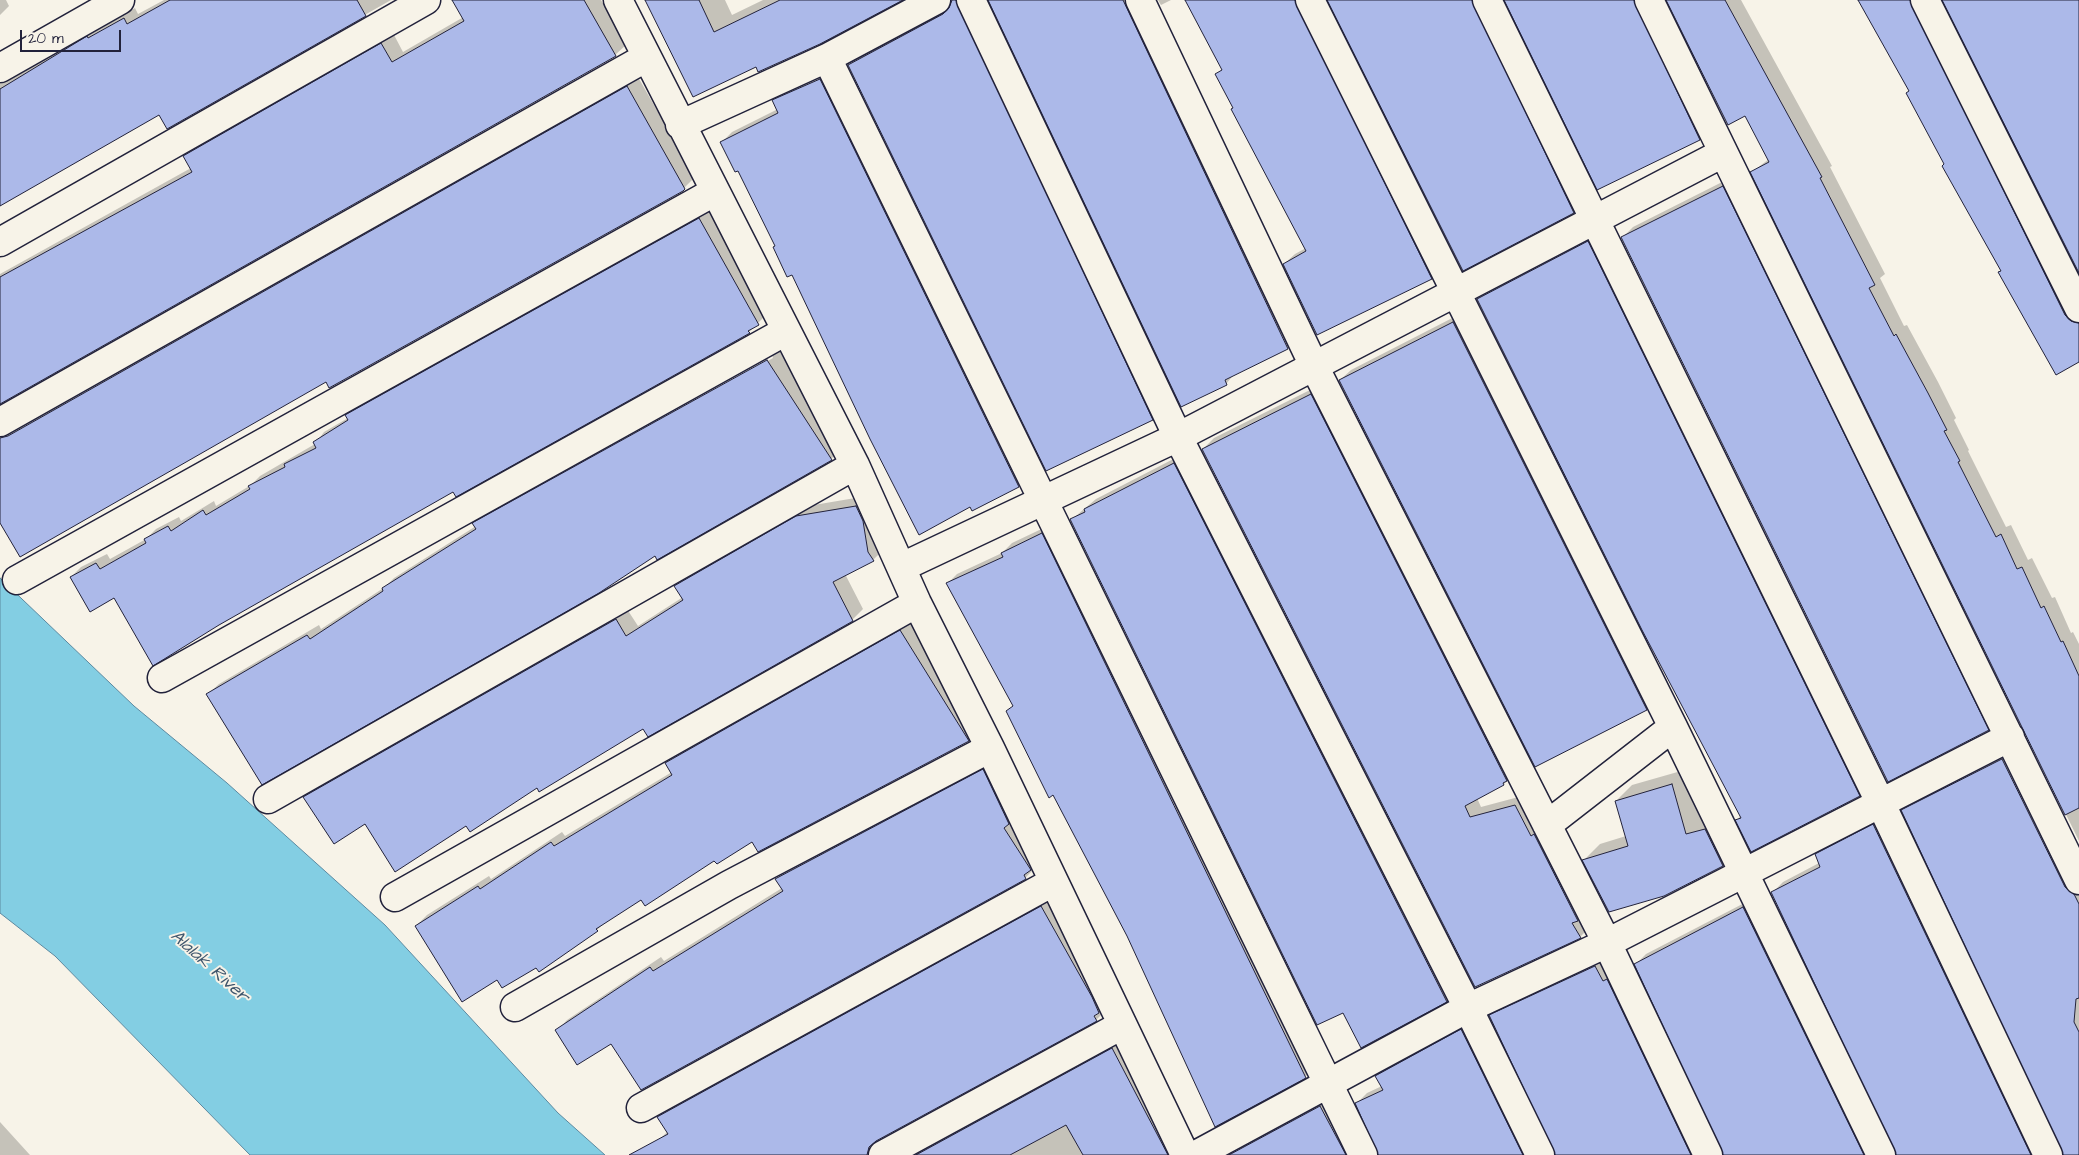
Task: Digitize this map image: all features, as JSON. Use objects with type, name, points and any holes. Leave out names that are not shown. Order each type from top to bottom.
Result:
[{"type":"street","points":[[0,68],[90,8],[120,0]]},
{"type":"street","points":[[0,242],[426,0]]},
{"type":"street","points":[[618,0],[714,192],[855,465],[917,603],[990,748],[1052,882],[1185,1155]]},
{"type":"street","points":[[680,125],[827,58],[936,0]]},
{"type":"street","points":[[971,0],[1178,437],[1468,1008],[1540,1155]]},
{"type":"street","points":[[1140,0],[1314,366],[1607,943],[1708,1155]]},
{"type":"street","points":[[1310,0],[1673,727],[1881,1155]]},
{"type":"street","points":[[1487,0],[1881,804],[2048,1155]]},
{"type":"street","points":[[1649,0],[2079,880]]},
{"type":"street","points":[[1925,0],[2079,308]]},
{"type":"street","points":[[0,422],[646,57]]},
{"type":"street","points":[[827,58],[1363,1155]]},
{"type":"street","points":[[902,567],[1178,437],[1454,291],[1594,221],[1723,153]]},
{"type":"street","points":[[18,580],[714,192]]},
{"type":"street","points":[[162,678],[786,331]]},
{"type":"street","points":[[268,799],[855,465]]},
{"type":"street","points":[[395,897],[917,603]]},
{"type":"street","points":[[1547,825],[1673,727]]},
{"type":"street","points":[[1196,1155],[1468,1008],[1607,943],[2010,737]]},
{"type":"street","points":[[516,1007],[729,885],[990,748]]},
{"type":"street","points":[[641,1108],[1052,882]]},
{"type":"street","points":[[883,1155],[1122,1025]]},
{"type":"water","name":"Alalak River","points":[[0,578],[134,706],[227,783],[385,925],[558,1113],[605,1155],[250,1155],[55,956],[0,913]]},
{"type":"building","points":[[170,0],[357,0],[366,16],[167,129],[159,115],[0,206],[0,89],[87,36],[88,38],[124,18],[127,24]]},
{"type":"building","points":[[452,0],[584,0],[616,56],[0,404],[0,277],[192,172],[183,156],[381,43],[392,62],[464,21]]},
{"type":"building","points":[[645,0],[699,0],[714,32],[780,0],[903,0],[820,44],[758,72],[756,67],[693,97]]},
{"type":"building","points":[[952,0],[956,0],[1153,420],[1046,471],[848,65],[943,14],[949,8]]},
{"type":"building","points":[[988,0],[1123,0],[1288,349],[1225,380],[1227,385],[1181,407]]},
{"type":"building","points":[[1185,0],[1295,0],[1432,279],[1317,335],[1283,264],[1306,251],[1231,109],[1233,108],[1215,74],[1222,70]]},
{"type":"building","points":[[1327,0],[1472,0],[1574,213],[1463,271]]},
{"type":"building","points":[[1504,0],[1634,0],[1700,140],[1597,190]]},
{"type":"building","points":[[1666,0],[1725,0],[1822,177],[1820,178],[1875,285],[1869,288],[1894,336],[1896,334],[1947,430],[1944,431],[1960,461],[1958,462],[1996,537],[2001,534],[2017,569],[2022,567],[2041,608],[2044,606],[2061,642],[2063,641],[2079,676],[2079,808],[2065,815],[1750,172],[1769,162],[1745,116],[1728,125]]},
{"type":"building","points":[[1858,0],[1910,0],[2065,315],[2071,321],[2079,323],[2079,362],[2056,375],[1998,272],[2001,271],[1942,166],[1944,164],[1906,93],[1909,91]]},
{"type":"building","points":[[1942,0],[2079,0],[2079,273]]},
{"type":"building","points":[[820,79],[1019,487],[972,511],[970,507],[919,535],[870,439],[792,275],[787,277],[773,247],[775,246],[738,171],[735,172],[720,142],[778,113],[772,100]]},
{"type":"building","points":[[627,86],[685,189],[683,191],[329,388],[326,382],[20,557],[0,523],[0,438],[8,436]]},
{"type":"building","points":[[1723,186],[1989,730],[1888,782],[1621,237]]},
{"type":"building","points":[[699,218],[759,325],[748,331],[750,333],[456,497],[453,492],[219,625],[153,666],[114,598],[90,612],[70,577],[96,563],[100,569],[146,543],[144,539],[168,526],[171,531],[203,510],[206,515],[250,489],[248,486],[285,467],[284,464],[316,448],[313,442],[348,420],[345,415]]},
{"type":"building","points":[[1588,241],[1860,796],[1751,852],[1735,820],[1741,818],[1642,630],[1477,299]]},
{"type":"building","points":[[1453,322],[1647,710],[1535,767],[1339,380]]},
{"type":"building","points":[[767,360],[832,460],[657,560],[655,556],[599,593],[262,785],[206,694],[307,635],[310,639],[383,591],[382,588],[476,529],[472,523]]},
{"type":"building","points":[[1311,394],[1507,781],[1503,783],[1504,785],[1465,806],[1470,817],[1515,805],[1531,836],[1534,834],[1578,921],[1572,923],[1581,938],[1475,987],[1202,449]]},
{"type":"building","points":[[1174,463],[1447,1002],[1361,1048],[1343,1013],[1317,1025],[1070,519],[1085,512],[1084,509]]},
{"type":"building","points":[[856,506],[863,521],[868,552],[874,561],[833,582],[853,621],[648,737],[643,729],[539,792],[537,788],[470,832],[466,826],[395,872],[365,824],[334,844],[303,797],[616,619],[626,636],[683,600],[674,586],[796,516]]},
{"type":"building","points":[[1042,533],[1306,1078],[1215,1127],[1127,936],[1053,795],[1049,798],[1006,711],[1013,706],[946,583],[1003,557],[1001,553]]},
{"type":"building","points":[[900,630],[969,741],[758,852],[752,842],[717,864],[714,861],[645,906],[641,900],[596,929],[598,931],[539,972],[536,968],[502,988],[497,980],[462,1002],[415,926],[478,886],[480,889],[551,842],[554,846],[672,775],[665,763]]},
{"type":"building","points":[[2002,759],[2065,887],[2074,894],[2079,904],[2079,998],[2076,999],[2074,1022],[2079,1032],[2079,1155],[2063,1155],[1901,810]]},
{"type":"building","points":[[983,769],[1009,824],[1004,828],[1031,870],[1024,875],[1026,879],[641,1090],[611,1044],[577,1065],[555,1030],[650,967],[653,971],[783,891],[775,879]]},
{"type":"building","points":[[1672,784],[1686,834],[1705,829],[1723,866],[1664,896],[1609,912],[1582,860],[1628,846],[1615,801]]},
{"type":"building","points":[[1873,824],[2031,1155],[1896,1155],[1771,892],[1820,867],[1815,854]]},
{"type":"building","points":[[1041,906],[1092,997],[1099,1013],[1094,1016],[1097,1021],[876,1141],[869,1147],[867,1155],[629,1155],[668,1134],[657,1117]]},
{"type":"building","points":[[1743,907],[1864,1155],[1723,1155],[1634,964]]},
{"type":"building","points":[[1595,966],[1603,981],[1607,979],[1691,1155],[1555,1155],[1489,1015]]},
{"type":"building","points":[[1461,1029],[1523,1155],[1378,1155],[1355,1103],[1383,1090],[1375,1076]]},
{"type":"building","points":[[1112,1048],[1168,1155],[1083,1155],[1066,1125],[1010,1155],[916,1155]]},
{"type":"building","points":[[1320,1106],[1346,1155],[1229,1155]]}]
